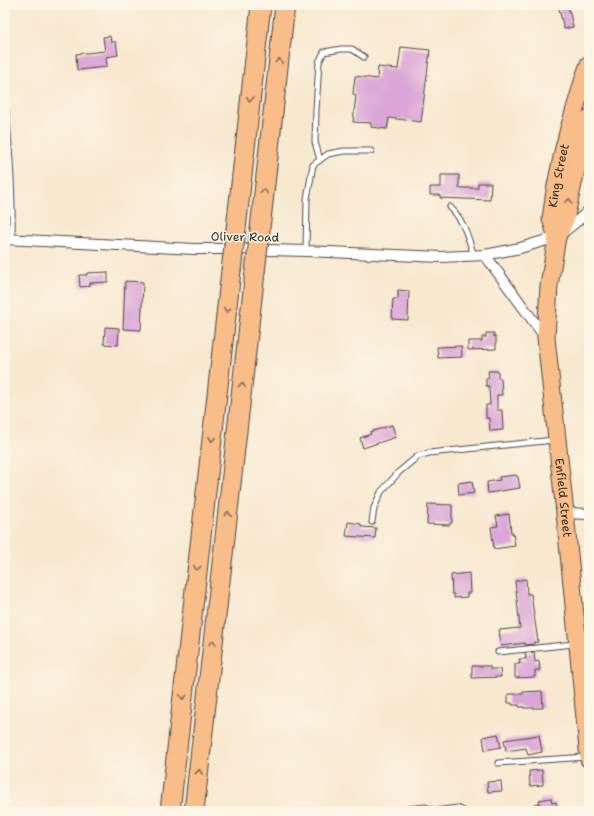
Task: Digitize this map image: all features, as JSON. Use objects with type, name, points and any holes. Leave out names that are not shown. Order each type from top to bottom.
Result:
[{"type":"highway","points":[[170,811],[261,5]]},
{"type":"highway","points":[[194,811],[285,5]]},
{"type":"main road","name":"King Street","points":[[556,237],[565,220],[576,132],[585,75],[589,64]]},
{"type":"main road","name":"King Street","points":[[576,132],[589,118]]},
{"type":"main road","name":"Enfield Street","points":[[556,237],[549,285],[546,338],[565,513],[583,643],[589,758]]},
{"type":"street","points":[[556,237],[589,210]]},
{"type":"street","name":"Oliver Road","points":[[9,240],[194,249],[229,248],[441,257],[485,255],[520,248],[556,237]]},
{"type":"street","points":[[485,255],[546,338]]},
{"type":"street","points":[[565,513],[589,514]]},
{"type":"lane","points":[[320,160],[315,142],[319,62],[324,52],[341,49],[352,49],[364,57]]},
{"type":"lane","points":[[6,111],[13,215],[9,240]]},
{"type":"lane","points":[[306,251],[307,199],[313,165],[328,154],[344,151],[371,151]]},
{"type":"lane","points":[[450,207],[457,214],[462,223],[474,256]]},
{"type":"lane","points":[[372,522],[374,508],[381,492],[418,456],[429,453],[557,439]]},
{"type":"lane","points":[[498,652],[583,643]]},
{"type":"lane","points":[[498,763],[589,758]]},
{"type":"lane","points":[[400,810],[425,807],[434,811],[458,808],[463,811]]},
{"type":"building","points":[[558,5],[568,5],[573,27],[564,29]]},
{"type":"building","points":[[110,36],[111,42],[116,42],[118,55],[106,57],[107,67],[77,70],[76,54],[105,51],[103,37]]},
{"type":"building","points":[[401,47],[430,50],[421,122],[389,118],[387,129],[371,127],[371,123],[353,122],[356,95],[353,94],[355,76],[377,79],[378,67],[398,69]]},
{"type":"building","points":[[441,175],[459,175],[459,188],[478,188],[478,183],[491,183],[490,200],[440,198],[440,195],[430,195],[430,187],[441,187]]},
{"type":"building","points":[[108,272],[108,282],[90,283],[90,286],[80,287],[79,275]]},
{"type":"building","points":[[125,281],[143,282],[141,330],[123,329]]},
{"type":"building","points":[[398,290],[409,291],[408,320],[392,319],[393,299],[398,299]]},
{"type":"building","points":[[105,327],[119,328],[118,345],[104,344]]},
{"type":"building","points":[[486,333],[494,333],[494,337],[496,336],[496,349],[468,350],[468,341],[482,341],[482,337],[486,337]]},
{"type":"building","points":[[461,346],[462,357],[438,358],[437,347]]},
{"type":"building","points":[[488,371],[498,371],[498,378],[501,378],[502,395],[497,395],[497,410],[502,410],[503,430],[490,431],[489,418],[486,418],[486,405],[490,405],[489,386],[486,386],[486,379],[489,378]]},
{"type":"building","points":[[392,425],[396,437],[363,448],[360,438],[371,434],[370,432]]},
{"type":"building","points":[[516,475],[518,477],[520,488],[488,493],[487,482],[500,480],[499,477]]},
{"type":"building","points":[[472,481],[474,493],[459,495],[458,483]]},
{"type":"building","points":[[428,504],[452,505],[452,523],[450,523],[450,525],[427,524]]},
{"type":"building","points":[[509,514],[511,533],[513,533],[515,546],[494,549],[491,527],[498,526],[496,516]]},
{"type":"building","points":[[348,522],[361,524],[361,527],[376,528],[375,538],[346,536]]},
{"type":"building","points":[[469,573],[470,593],[467,593],[467,597],[454,598],[454,594],[452,594],[451,575]]},
{"type":"building","points":[[526,579],[527,594],[531,594],[538,642],[525,645],[525,643],[501,646],[499,630],[520,628],[515,581]]},
{"type":"building","points":[[534,652],[535,662],[539,661],[540,670],[535,670],[535,677],[515,678],[515,664],[520,664],[519,659],[526,659],[525,653]]},
{"type":"building","points":[[472,666],[490,666],[490,669],[500,669],[501,677],[472,678]]},
{"type":"building","points":[[542,691],[543,708],[524,708],[519,707],[519,705],[512,705],[512,703],[508,703],[508,694],[523,694],[523,692]]},
{"type":"building","points":[[498,734],[501,747],[485,750],[483,737]]},
{"type":"building","points":[[539,735],[542,752],[528,755],[526,748],[506,751],[504,740]]},
{"type":"building","points":[[542,770],[543,785],[530,786],[529,771]]},
{"type":"building","points":[[501,781],[502,791],[488,792],[487,782]]},
{"type":"building","points":[[551,798],[552,803],[556,802],[557,811],[536,811],[535,804],[540,803],[539,800]]}]
